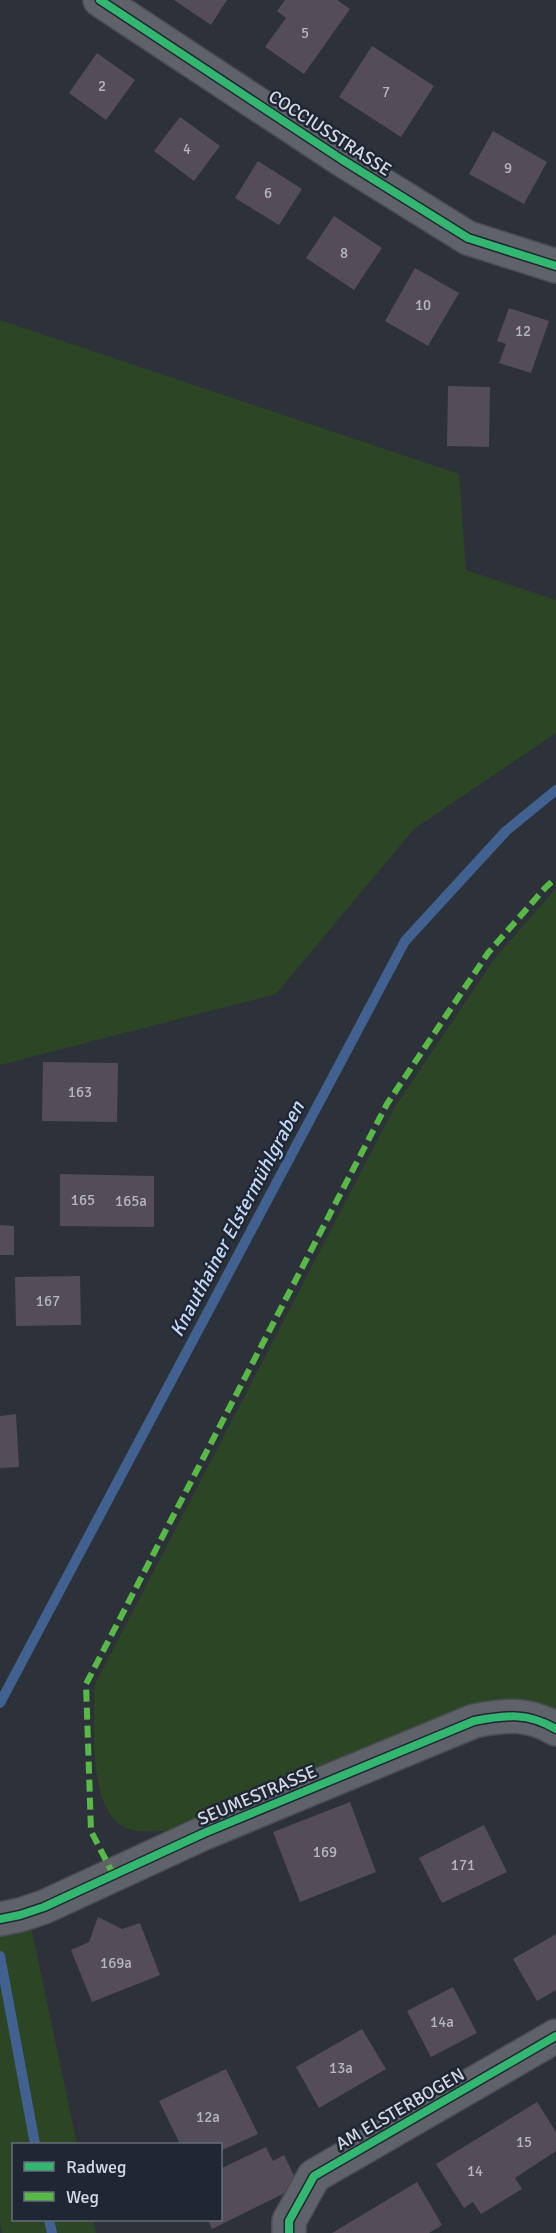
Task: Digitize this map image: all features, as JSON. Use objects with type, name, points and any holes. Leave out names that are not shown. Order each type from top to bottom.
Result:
[{"type":"street","name":"COCCIUSSTRASSE","points":[[100,0],[341,159],[468,238],[556,266]]},
{"type":"street","name":"SEUMESTRASSE","points":[[10,1917],[114,1876],[204,1833],[474,1721],[502,1716],[543,1723]]},
{"type":"street","name":"AM ELSTERBOGEN","points":[[289,2233],[289,2221],[315,2176],[556,2036]]},
{"type":"green space","points":[[0,320],[459,474],[466,570],[556,600],[556,733],[414,829],[276,994],[0,1065]]},
{"type":"green space","points":[[556,888],[556,1714],[537,1705],[176,1830],[146,1831],[124,1827],[108,1812],[97,1778],[94,1686],[394,1108],[495,958]]},
{"type":"green space","points":[[30,1922],[77,2143],[12,2143],[12,2221],[93,2221],[96,2233],[2,2233],[0,2223],[0,1929]]},
{"type":"building","points":[[174,0],[227,0],[211,25]]},
{"type":"building","points":[[285,0],[337,0],[350,9],[304,74],[265,47],[286,18],[277,11]]},
{"type":"building","points":[[372,46],[434,86],[401,137],[339,97]]},
{"type":"building","points":[[97,53],[135,80],[106,120],[69,93]]},
{"type":"building","points":[[180,117],[220,146],[194,181],[154,151]]},
{"type":"building","points":[[493,131],[547,162],[524,204],[469,174]]},
{"type":"building","points":[[258,161],[302,189],[279,225],[235,198]]},
{"type":"building","points":[[334,216],[382,248],[354,290],[306,258]]},
{"type":"building","points":[[415,268],[459,293],[428,346],[385,321]]},
{"type":"building","points":[[509,308],[549,321],[531,373],[499,363],[506,344],[497,341]]},
{"type":"building","points":[[448,386],[490,387],[489,447],[447,446]]},
{"type":"building","points":[[43,1062],[118,1063],[117,1122],[42,1121]]},
{"type":"building","points":[[60,1174],[154,1176],[154,1227],[60,1226]]},
{"type":"building","points":[[0,1225],[14,1226],[14,1255],[0,1255]]},
{"type":"building","points":[[80,1276],[81,1325],[16,1326],[15,1277]]},
{"type":"building","points":[[16,1414],[19,1467],[0,1468],[0,1416]]},
{"type":"building","points":[[350,1802],[376,1872],[300,1902],[273,1832]]},
{"type":"building","points":[[484,1825],[507,1872],[442,1903],[419,1858]]},
{"type":"building","points":[[98,1917],[122,1929],[140,1923],[160,1975],[92,2002],[71,1950],[89,1942]]},
{"type":"building","points":[[556,1934],[556,1990],[537,2001],[513,1959]]},
{"type":"building","points":[[453,1987],[477,2033],[431,2057],[407,2011]]},
{"type":"building","points":[[362,2029],[386,2069],[319,2108],[296,2067]]},
{"type":"building","points":[[226,2069],[258,2134],[222,2150],[222,2143],[180,2143],[159,2101]]},
{"type":"building","points":[[537,2102],[556,2132],[556,2151],[515,2178],[522,2189],[481,2214],[473,2202],[464,2208],[436,2164]]},
{"type":"building","points":[[266,2147],[273,2161],[284,2155],[299,2186],[212,2229],[208,2221],[222,2221],[222,2168]]},
{"type":"building","points":[[417,2182],[442,2225],[429,2233],[332,2233]]},
{"type":"waterway","name":"Knauthainer Elstermühlgraben","points":[[0,1703],[405,941],[506,831],[556,790]]},
{"type":"waterway","name":"Knauthainer Elstermühlgraben","points":[[0,1956],[35,2143]]},
{"type":"waterway","name":"Knauthainer Elstermühlgraben","points":[[49,2221],[52,2233]]},
{"type":"marked path","points":[[114,1876],[91,1831],[86,1684],[387,1104],[488,953],[556,878]]},
{"type":"cycle path","points":[[100,0],[341,159],[468,238],[556,266]]},
{"type":"cycle path","points":[[0,1919],[44,1907],[204,1833],[474,1721],[516,1716],[526,1717],[556,1729]]},
{"type":"cycle path","points":[[289,2233],[289,2221],[314,2176],[556,2036]]}]
